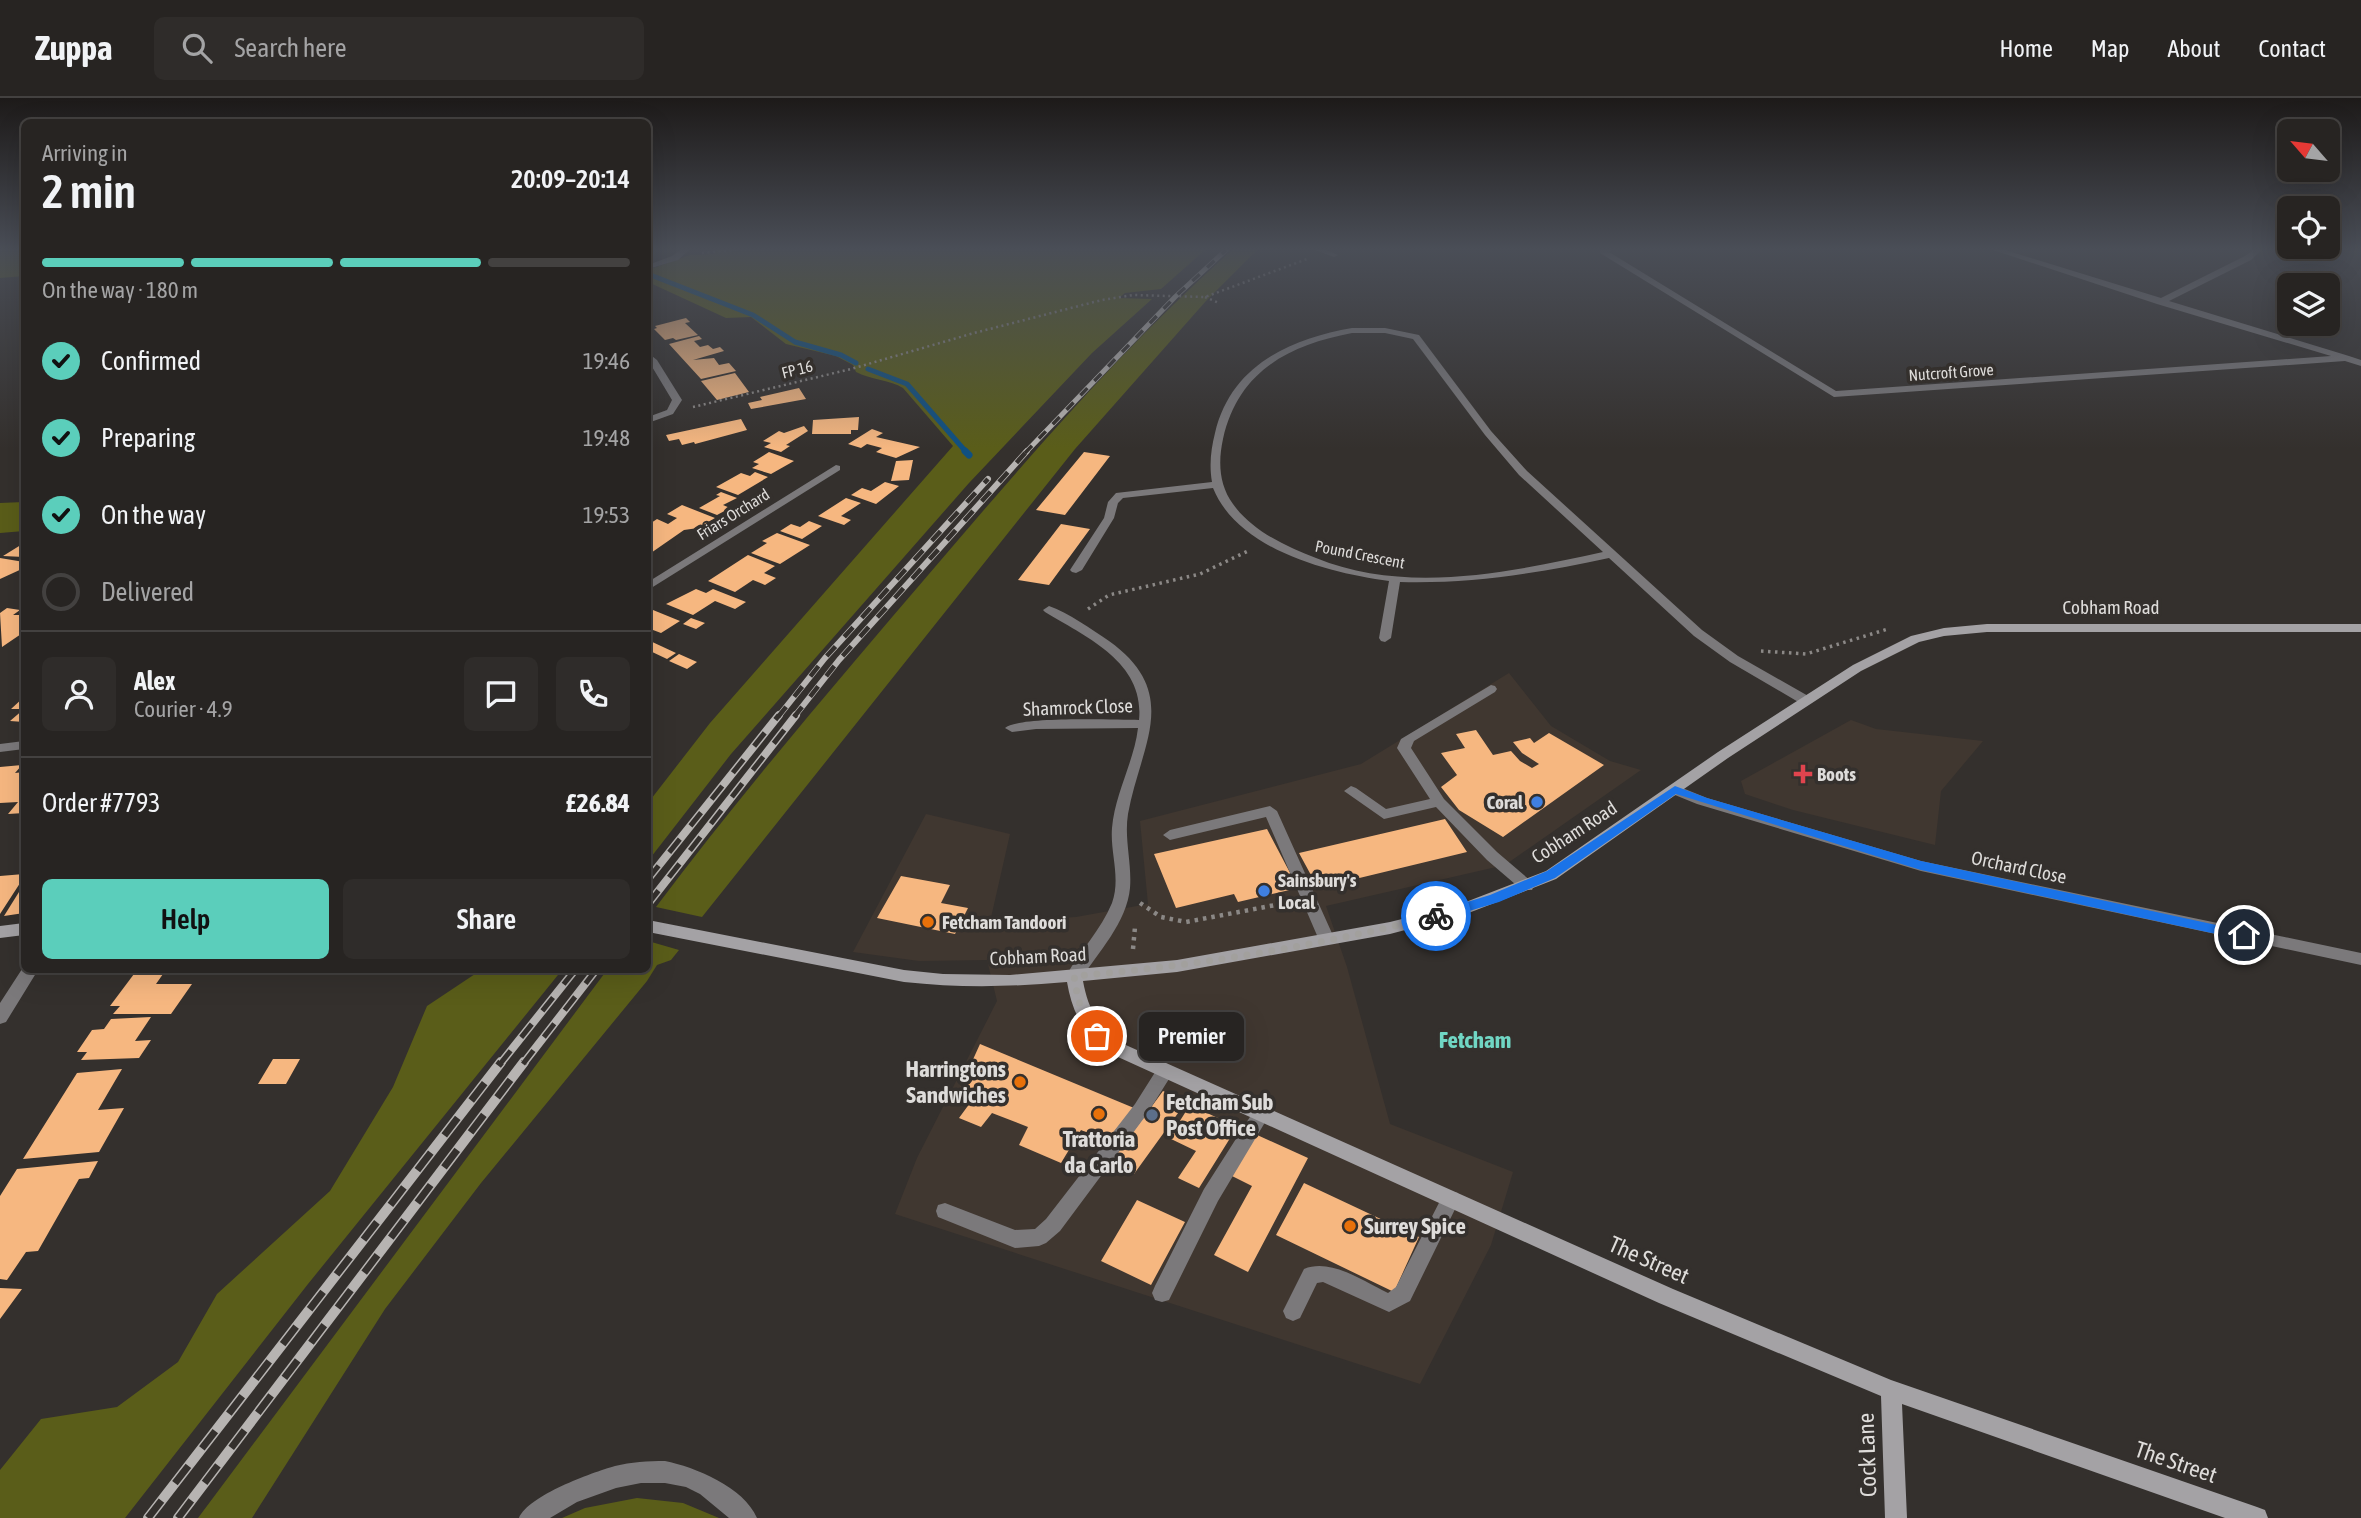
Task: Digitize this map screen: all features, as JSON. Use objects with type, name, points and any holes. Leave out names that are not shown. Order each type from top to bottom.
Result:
[{"type":"street","name":"Nutcroft Grove","points":[[1708,316],[1834,394],[2346,358]]},
{"type":"street","points":[[2207,316],[2361,363]]},
{"type":"street","name":"Pound Crescent","points":[[1610,554],[1452,581],[1395,578],[1309,561],[1269,540],[1239,519],[1221,495],[1217,484],[1215,454],[1219,426],[1247,380],[1273,357],[1306,340],[1359,330],[1406,334],[1421,341],[1509,458],[1610,554],[1714,646],[1805,700]]},
{"type":"street","points":[[651,359],[677,400],[674,409],[651,419]]},
{"type":"street","name":"Friars Orchard","points":[[651,585],[836,468]]},
{"type":"street","points":[[1076,570],[1109,518],[1113,502],[1120,495],[1217,484]]},
{"type":"street","points":[[1385,638],[1395,578]]},
{"type":"street","name":"Shamrock Close","points":[[1049,610],[1111,648],[1127,663],[1138,679],[1145,700],[1144,724],[1122,802],[1119,829],[1121,901],[1074,976]]},
{"type":"street","name":"Cobham Road","points":[[651,927],[917,978],[1010,981],[1188,964],[1327,940],[1461,910],[1527,886],[1551,874],[1805,700],[1888,651],[1915,639],[1944,632],[1987,628],[2361,628]]},
{"type":"street","points":[[1491,689],[1408,739],[1404,748],[1439,802],[1492,856],[1527,886]]},
{"type":"street","name":"Shamrock Close","points":[[1012,728],[1036,725],[1144,724]]},
{"type":"street","points":[[0,748],[21,745]]},
{"type":"street","name":"Orchard Close","points":[[1675,790],[1703,801],[1921,866],[2361,959]]},
{"type":"street","points":[[1351,791],[1384,814],[1439,802]]},
{"type":"street","points":[[1170,835],[1270,811],[1311,898],[1327,940]]},
{"type":"street","points":[[0,932],[21,929]]},
{"type":"street","points":[[0,1017],[28,973]]},
{"type":"street","name":"The Street","points":[[1074,976],[1079,1006],[1086,1023],[1097,1036],[1113,1047],[1165,1071],[1666,1296],[1891,1390],[2257,1518]]},
{"type":"street","points":[[945,1210],[1014,1239],[1039,1237],[1053,1225],[1141,1109],[1165,1071]]},
{"type":"street","points":[[1162,1293],[1211,1195],[1261,1114]]},
{"type":"street","points":[[1293,1311],[1311,1275],[1324,1273],[1389,1303],[1403,1294],[1451,1199]]},
{"type":"street","name":"Cock Lane","points":[[1891,1390],[1896,1518]]},
{"type":"street","points":[[530,1518],[552,1502],[597,1481],[639,1474],[676,1473],[707,1485],[746,1518]]},
{"type":"path","name":"FP 16","points":[[674,409],[704,405],[850,369],[1039,316]]},
{"type":"path","points":[[1068,622],[1110,596],[1200,574],[1269,540]]},
{"type":"path","points":[[1752,649],[1804,654],[1830,649],[1864,634],[1896,627]]},
{"type":"path","points":[[1122,891],[1161,917],[1186,922],[1311,898]]},
{"type":"path","points":[[1132,971],[1138,902]]},
{"type":"shaded area","points":[[722,316],[1133,316],[1092,353],[969,483],[731,754],[651,857],[651,799],[710,723],[953,446],[903,388],[856,372],[853,365],[836,356],[786,344],[751,317]]},
{"type":"shaded area","points":[[1162,316],[1192,316],[1075,449],[702,917],[656,907],[723,820],[864,650],[1078,403]]},
{"type":"shaded area","points":[[21,502],[21,531],[0,533],[0,503]]},
{"type":"shaded area","points":[[1509,673],[1551,726],[1610,761],[1641,770],[1505,865],[1326,906],[1347,967],[1390,1124],[1513,1172],[1491,1245],[1420,1384],[895,1214],[917,1158],[997,1001],[987,960],[919,961],[853,952],[926,814],[1010,834],[990,922],[1076,917],[1148,904],[1140,821],[1361,764]]},
{"type":"shaded area","points":[[1851,720],[1876,729],[1983,741],[1941,791],[1935,845],[1793,810],[1745,794],[1741,781]]},
{"type":"shaded area","points":[[651,942],[679,950],[671,960],[657,965],[647,981],[481,1183],[385,1309],[252,1518],[198,1518],[605,973],[651,973]]},
{"type":"shaded area","points":[[476,973],[560,973],[308,1284],[125,1518],[0,1518],[0,1470],[41,1419],[117,1407],[178,1362],[217,1294],[330,1191],[393,1087],[427,1006]]},
{"type":"shaded area","points":[[637,1498],[683,1503],[719,1518],[562,1518],[585,1508]]},
{"type":"building","points":[[686,318],[690,322],[685,323],[698,335],[665,340],[654,329],[657,328],[655,326]]},
{"type":"building","points":[[699,336],[702,339],[694,341],[700,347],[720,347],[724,351],[693,360],[714,358],[719,365],[729,363],[736,371],[701,379],[669,344]]},
{"type":"building","points":[[735,373],[749,392],[717,400],[701,381]]},
{"type":"building","points":[[799,388],[806,399],[751,409],[748,403],[762,400],[760,397]]},
{"type":"building","points":[[859,417],[858,430],[851,430],[851,434],[812,434],[813,420]]},
{"type":"building","points":[[741,419],[747,430],[695,444],[682,445],[679,439],[669,441],[666,435]]},
{"type":"building","points":[[804,426],[808,431],[786,445],[790,446],[781,452],[764,447],[771,443],[763,441],[779,431],[784,433]]},
{"type":"building","points":[[872,429],[883,433],[876,437],[920,447],[896,458],[876,452],[882,448],[867,444],[861,448],[848,444]]},
{"type":"building","points":[[769,452],[794,461],[771,474],[752,468],[759,464],[753,462]]},
{"type":"building","points":[[1084,452],[1110,456],[1065,515],[1036,510]]},
{"type":"building","points":[[913,460],[909,480],[891,481],[896,461]]},
{"type":"building","points":[[755,472],[768,477],[738,495],[716,487],[741,473],[750,476]]},
{"type":"building","points":[[885,482],[899,486],[876,504],[851,495],[862,488],[871,491]]},
{"type":"building","points":[[721,492],[737,498],[723,505],[730,508],[717,515],[699,508],[720,496],[716,495]]},
{"type":"building","points":[[846,498],[861,503],[841,516],[851,520],[844,525],[818,516]]},
{"type":"building","points":[[682,505],[715,518],[698,528],[684,530],[651,553],[651,523],[657,519],[668,524],[677,518],[667,514]]},
{"type":"building","points":[[809,521],[822,526],[802,539],[780,531],[791,524],[800,527]]},
{"type":"building","points":[[1061,524],[1090,529],[1049,585],[1018,580]]},
{"type":"building","points":[[777,533],[810,545],[780,564],[751,553],[767,543],[762,541]]},
{"type":"building","points":[[21,545],[21,557],[3,556]]},
{"type":"building","points":[[748,555],[775,566],[764,573],[776,578],[765,585],[753,580],[735,592],[708,581]]},
{"type":"building","points":[[0,558],[21,562],[21,569],[0,579]]},
{"type":"building","points":[[696,589],[706,593],[713,589],[746,602],[735,609],[715,601],[693,615],[666,604]]},
{"type":"building","points":[[7,608],[20,610],[13,615],[21,615],[21,634],[2,647],[0,613]]},
{"type":"building","points":[[651,611],[680,621],[661,633],[651,632]]},
{"type":"building","points":[[691,618],[705,623],[696,629],[683,624]]},
{"type":"building","points":[[651,641],[676,653],[667,659],[651,651]]},
{"type":"building","points":[[679,654],[697,662],[687,669],[669,661]]},
{"type":"building","points":[[21,700],[21,709],[11,709]]},
{"type":"building","points":[[21,712],[21,722],[10,721]]},
{"type":"building","points":[[1476,730],[1493,755],[1511,751],[1520,761],[1532,768],[1539,764],[1522,753],[1513,742],[1530,738],[1534,743],[1549,733],[1604,765],[1503,837],[1459,810],[1441,787],[1457,775],[1441,753],[1465,748],[1456,734]]},
{"type":"building","points":[[21,765],[15,773],[21,772],[21,813],[8,814],[18,802],[0,803],[0,767]]},
{"type":"building","points":[[1445,819],[1467,852],[1318,888],[1299,853]]},
{"type":"building","points":[[1267,829],[1298,888],[1238,902],[1234,894],[1176,908],[1154,854]]},
{"type":"building","points":[[21,874],[21,882],[0,914],[0,876]]},
{"type":"building","points":[[901,876],[950,885],[941,903],[968,908],[955,934],[877,918]]},
{"type":"building","points":[[21,889],[21,913],[4,916]]},
{"type":"building","points":[[134,974],[163,974],[156,984],[192,984],[171,1014],[113,1014],[120,1006],[110,1006]]},
{"type":"building","points":[[151,1017],[135,1041],[151,1040],[139,1058],[81,1060],[87,1052],[77,1052],[92,1030],[104,1029],[111,1019]]},
{"type":"building","points":[[980,1044],[1134,1108],[1106,1141],[1081,1130],[1061,1163],[1019,1145],[1028,1127],[992,1113],[981,1127],[959,1118],[970,1103],[956,1097]]},
{"type":"building","points":[[273,1059],[300,1059],[286,1084],[258,1084]]},
{"type":"building","points":[[122,1069],[98,1110],[124,1108],[99,1152],[23,1159],[77,1073]]},
{"type":"building","points":[[1163,1091],[1186,1102],[1134,1174],[1111,1162]]},
{"type":"building","points":[[1190,1105],[1237,1127],[1199,1188],[1178,1178],[1196,1151],[1169,1138]]},
{"type":"building","points":[[1255,1134],[1308,1158],[1248,1272],[1214,1255],[1252,1186],[1232,1176]]},
{"type":"building","points":[[98,1161],[89,1178],[79,1179],[38,1251],[26,1252],[7,1280],[0,1279],[0,1196],[17,1169]]},
{"type":"building","points":[[1304,1183],[1419,1237],[1394,1292],[1276,1235]]},
{"type":"building","points":[[1137,1200],[1185,1222],[1151,1285],[1101,1261]]},
{"type":"building","points":[[0,1288],[22,1289],[0,1319]]},
{"type":"waterway","points":[[755,316],[795,342],[841,355],[856,363]]},
{"type":"waterway","points":[[868,369],[907,384],[967,453]]},
{"type":"railway","points":[[1025,453],[1156,316]]},
{"type":"railway","points":[[794,717],[839,660],[1027,451]]},
{"type":"railway","points":[[778,717],[825,658],[988,479]]},
{"type":"railway","points":[[651,875],[779,715]]},
{"type":"railway","points":[[651,900],[796,715]]},
{"type":"railway","points":[[500,1064],[573,973]]},
{"type":"railway","points":[[523,1064],[594,973]]},
{"type":"railway","points":[[148,1518],[501,1062]]},
{"type":"railway","points":[[178,1518],[524,1062]]},
{"type":"way so far","points":[[1097,1036],[1086,1023],[1079,1006],[1074,976],[1177,966],[1390,928],[1436,916]]},
{"type":"place","name":"Boots","points":[[1803,774]]},
{"type":"place","name":"Coral","points":[[1537,802]]},
{"type":"place","name":"Sainsbury's Local","points":[[1264,891]]},
{"type":"place","name":"Fetcham Tandoori","points":[[928,922]]},
{"type":"place","name":"Premier","points":[[1097,1036]]},
{"type":"place","name":"Harringtons Sandwiches","points":[[1020,1082]]},
{"type":"place","name":"Trattoria da Carlo","points":[[1099,1114]]},
{"type":"place","name":"Fetcham Sub Post Office","points":[[1152,1115]]},
{"type":"place","name":"Surrey Spice","points":[[1350,1226]]},
{"type":"district","name":"Fetcham","points":[[1475,1040]]},
{"type":"route","points":[[1436,916],[1494,899],[1551,874],[1675,790],[1703,801],[1921,866],[2244,935]]}]
